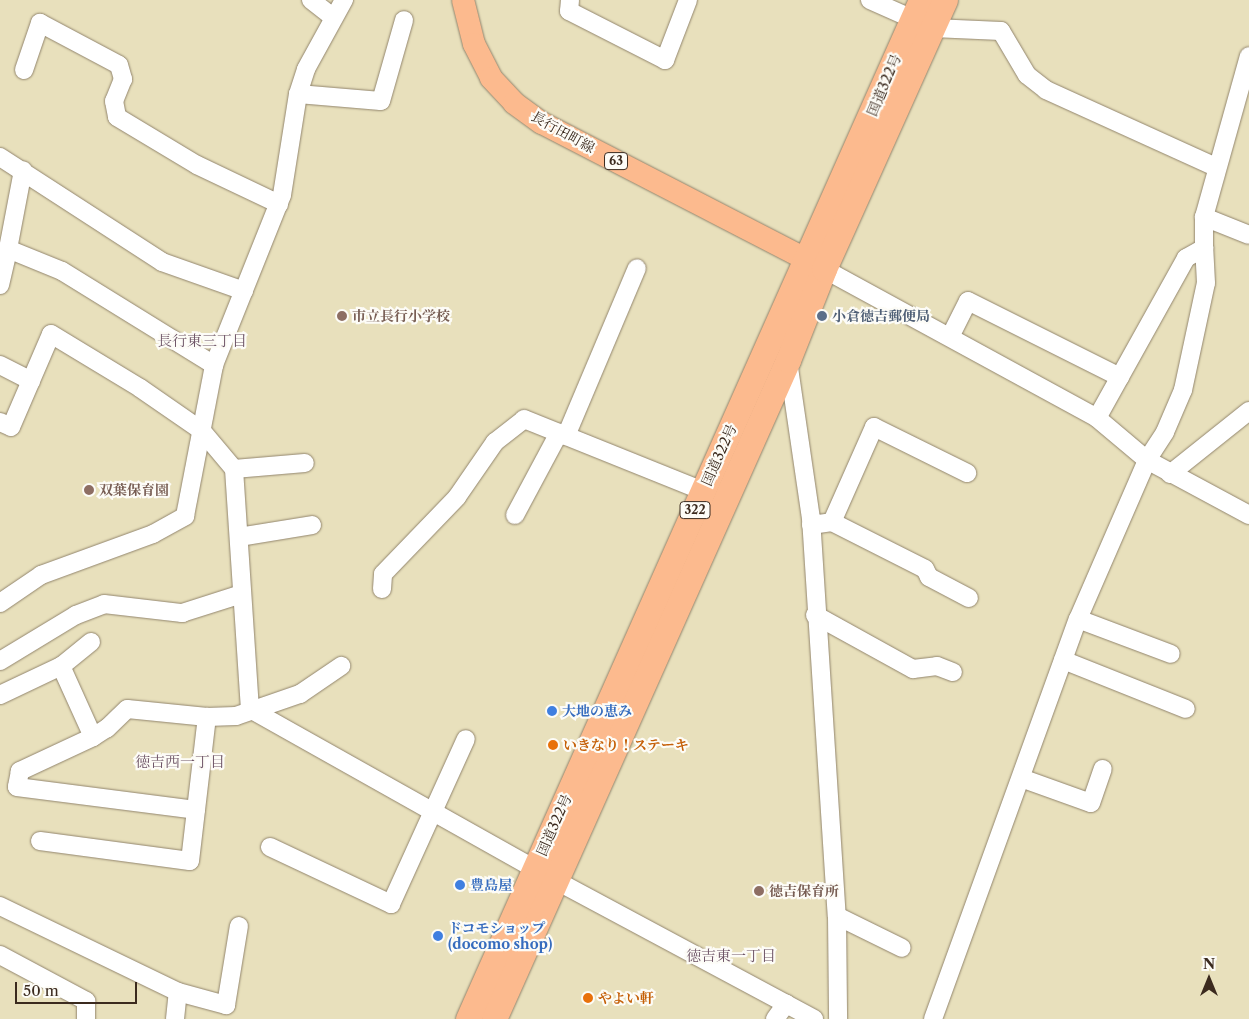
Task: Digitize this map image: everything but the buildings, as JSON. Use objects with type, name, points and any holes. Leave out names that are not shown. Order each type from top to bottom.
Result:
[{"type":"highway","name":"国道322号","points":[[468,1019],[545,874],[788,360],[815,263],[851,163],[922,17],[945,0]]},
{"type":"highway","name":"国道322号","points":[[494,1019],[545,874],[703,491],[815,263]]},
{"type":"main road","name":"長行田町線","points":[[463,0],[474,44],[491,78],[514,103],[542,123],[815,263]]},
{"type":"street","points":[[312,0],[333,16]]},
{"type":"street","points":[[0,603],[41,575],[153,534],[185,516],[214,365],[279,204],[298,94],[306,69],[333,16],[344,0]]},
{"type":"street","points":[[570,0],[569,11],[665,60],[688,0]]},
{"type":"street","points":[[870,0],[922,17],[1001,31],[1027,75],[1046,90],[1216,167]]},
{"type":"street","points":[[298,94],[381,101],[404,20]]},
{"type":"street","points":[[24,70],[40,23],[119,65],[123,79],[114,101],[118,117],[197,165],[279,204]]},
{"type":"street","points":[[933,1019],[1078,619],[1147,460],[1165,432],[1183,390],[1206,283],[1204,217],[1216,167],[1249,56]]},
{"type":"street","points":[[0,157],[23,170],[162,262],[244,291]]},
{"type":"street","points":[[0,283],[8,249],[6,224],[23,170]]},
{"type":"street","points":[[1204,217],[1249,235]]},
{"type":"street","points":[[1098,418],[1186,258],[1204,248]]},
{"type":"street","points":[[8,249],[62,271],[214,365]]},
{"type":"street","points":[[815,263],[1098,418],[1147,460],[1249,515]]},
{"type":"street","points":[[515,515],[563,435],[637,268]]},
{"type":"street","points":[[950,337],[968,301],[1120,378]]},
{"type":"street","points":[[0,422],[11,427],[52,334],[140,388],[202,431],[234,469],[250,709]]},
{"type":"street","points":[[788,360],[812,525],[815,615],[837,916],[838,1019]]},
{"type":"street","points":[[0,365],[31,381]]},
{"type":"street","points":[[1170,474],[1249,411]]},
{"type":"street","points":[[382,589],[383,574],[456,497],[495,442],[524,419],[703,491]]},
{"type":"street","points":[[832,522],[874,427],[967,473]]},
{"type":"street","points":[[234,469],[305,463]]},
{"type":"street","points":[[812,525],[832,522],[924,569],[929,577],[969,598]]},
{"type":"street","points":[[239,537],[312,525]]},
{"type":"street","points":[[0,661],[76,615],[104,604],[182,613],[242,594]]},
{"type":"street","points":[[815,615],[913,669],[937,666],[954,672]]},
{"type":"street","points":[[1078,619],[1171,654]]},
{"type":"street","points":[[0,695],[61,666],[91,642]]},
{"type":"street","points":[[1063,660],[1186,709]]},
{"type":"street","points":[[61,666],[93,737]]},
{"type":"street","points":[[196,810],[17,788],[20,771],[93,737],[108,728],[127,709],[207,717],[236,716],[250,709],[300,694],[341,666]]},
{"type":"street","points":[[250,709],[434,810],[545,874],[814,1019]]},
{"type":"street","points":[[40,841],[190,861],[207,717]]},
{"type":"street","points":[[270,847],[390,904],[466,739]]},
{"type":"street","points":[[1021,778],[1091,803],[1103,770]]},
{"type":"street","points":[[0,906],[178,992],[226,1005],[239,926]]},
{"type":"street","points":[[837,916],[902,948]]},
{"type":"street","points":[[0,955],[86,1002],[86,1019]]},
{"type":"street","points":[[175,1019],[178,992]]},
{"type":"street","points":[[775,1019],[786,1004]]},
{"type":"place","name":"市立長行小学校","points":[[342,316]]},
{"type":"place","name":"小倉徳吉郵便局","points":[[822,316]]},
{"type":"place","name":"双葉保育園","points":[[89,490]]},
{"type":"place","name":"大地の恵み","points":[[552,711]]},
{"type":"place","name":"いきなり！ステーキ","points":[[553,745]]},
{"type":"place","name":"豊島屋","points":[[460,885]]},
{"type":"place","name":"徳吉保育所","points":[[759,891]]},
{"type":"place","name":"ドコモショップ (docomo shop)","points":[[438,936]]},
{"type":"place","name":"やよい軒","points":[[588,998]]},
{"type":"district","name":"長行東三丁目","points":[[202,341]]},
{"type":"district","name":"徳吉西一丁目","points":[[180,762]]},
{"type":"district","name":"徳吉東一丁目","points":[[731,956]]}]
